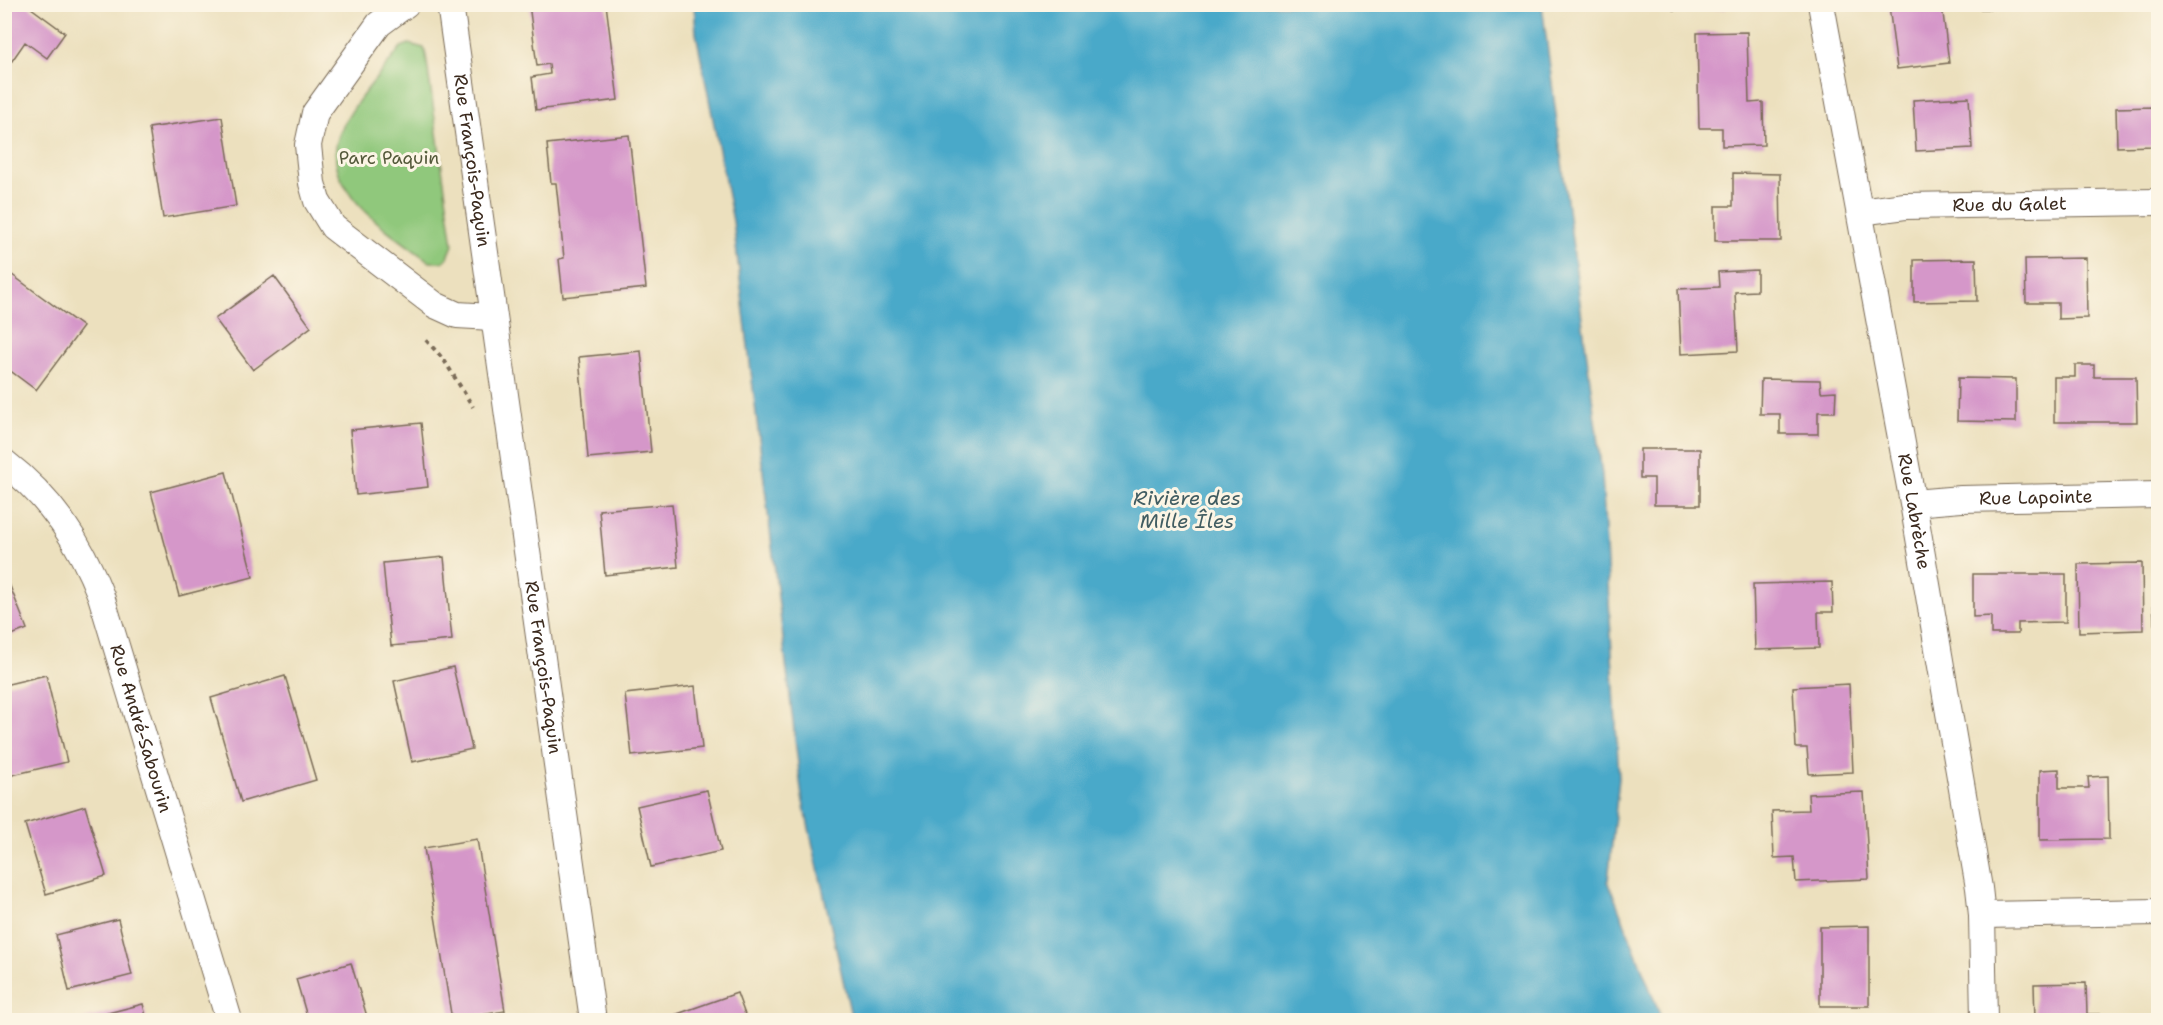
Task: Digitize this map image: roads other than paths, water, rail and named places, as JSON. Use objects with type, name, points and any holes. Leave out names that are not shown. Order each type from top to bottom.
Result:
[{"type":"street","points":[[406,4],[380,24],[315,113],[308,145],[312,183],[317,201],[333,227],[435,305],[457,315],[492,316]]},
{"type":"street","name":"Rue François-Paquin","points":[[450,4],[492,316],[593,1020]]},
{"type":"street","name":"Rue Labrèche","points":[[1821,4],[1913,503],[1982,915],[1984,1020]]},
{"type":"street","name":"Rue du Galet","points":[[1860,212],[1905,206],[2158,202]]},
{"type":"street","name":"Rue André-Sabourin","points":[[4,462],[31,484],[65,523],[90,568],[101,596],[229,1020]]},
{"type":"street","name":"Rue Lapointe","points":[[1913,503],[1961,499],[2158,495]]},
{"type":"street","points":[[1982,915],[2158,912]]},
{"type":"water","name":"Rivière des Mille Îles","points":[[694,5],[1542,5],[1602,475],[1619,778],[1608,881],[1662,1020],[852,1020],[802,797],[733,221],[696,33]]},
{"type":"park label","name":"Parc Paquin","points":[[389,158]]}]
